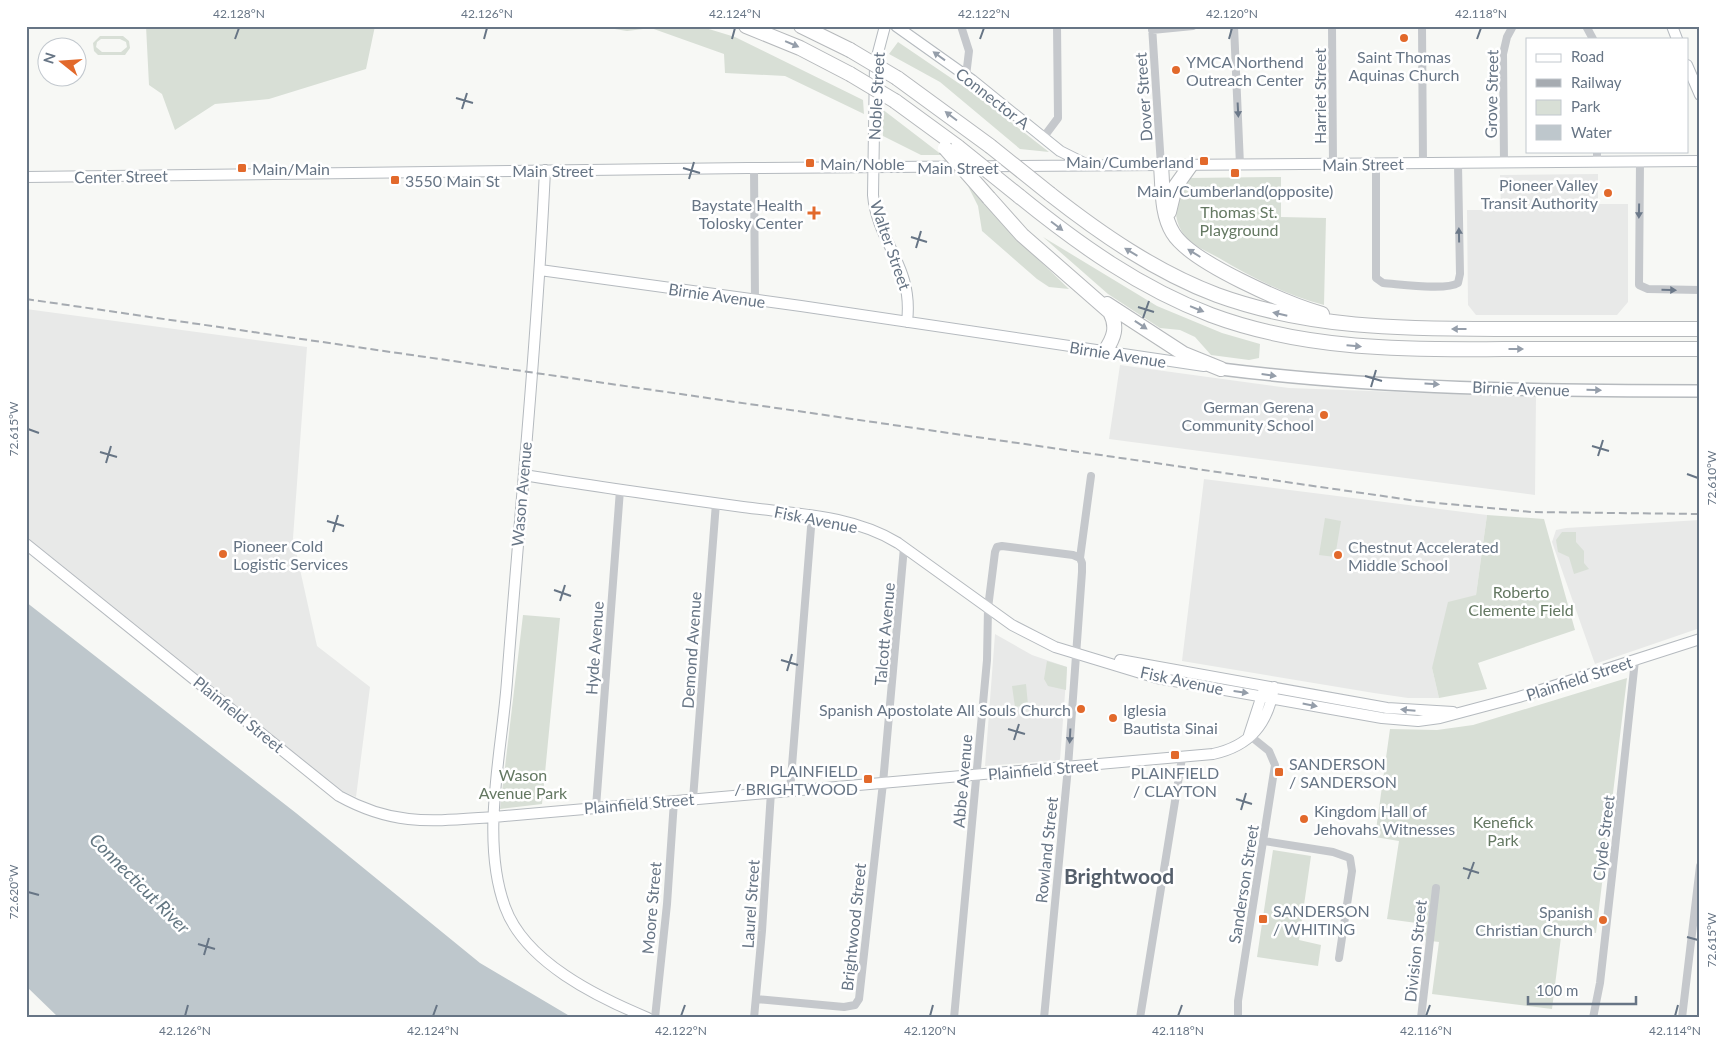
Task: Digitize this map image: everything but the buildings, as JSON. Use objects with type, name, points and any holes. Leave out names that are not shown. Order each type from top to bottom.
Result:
[{"type":"highway","points":[[746,26],[800,48],[850,74],[895,101],[952,148],[1019,196],[1074,239],[1140,281],[1212,315],[1275,334],[1339,344],[1391,348],[1699,349]]},
{"type":"highway","points":[[801,26],[850,50],[897,78],[990,146],[1050,194],[1125,248],[1193,285],[1272,312],[1315,320],[1366,326],[1418,329],[1613,329],[1699,326]]},
{"type":"highway","points":[[952,148],[989,198],[1022,235],[1071,279],[1106,307],[1112,315],[1115,332],[1105,352]]},
{"type":"highway","points":[[1161,166],[1163,197],[1168,220],[1176,238],[1188,249],[1254,287],[1297,306],[1366,326]]},
{"type":"highway","points":[[1168,220],[1173,192],[1190,166]]},
{"type":"highway","points":[[1071,279],[1184,354],[1221,368]]},
{"type":"main road","name":"Birnie Avenue","points":[[1221,368],[1281,377],[1324,380],[1565,390],[1700,391]]},
{"type":"street","name":"Noble Street","points":[[872,168],[875,64],[885,26]]},
{"type":"street","name":"Connector A","points":[[896,26],[966,76],[1064,154],[1091,167]]},
{"type":"street","points":[[961,26],[969,51],[966,76]]},
{"type":"street","points":[[1043,138],[1058,118],[1057,26]]},
{"type":"street","points":[[1152,28],[1193,26]]},
{"type":"street","points":[[1234,26],[1240,165]]},
{"type":"street","name":"Harriet Street","points":[[1332,26],[1333,165]]},
{"type":"street","points":[[1422,26],[1424,164]]},
{"type":"street","name":"Grove Street","points":[[1504,163],[1504,54],[1507,37],[1513,26]]},
{"type":"street","points":[[1586,26],[1592,38]]},
{"type":"street","points":[[1672,26],[1677,38]]},
{"type":"street","name":"Dover Street","points":[[1152,28],[1161,166]]},
{"type":"street","points":[[1688,66],[1700,95]]},
{"type":"street","name":"Main Street","points":[[216,174],[754,168],[1458,164],[1597,157],[1640,162],[1700,161]]},
{"type":"street","points":[[1640,162],[1639,285],[1648,289],[1700,290]]},
{"type":"street","points":[[1376,164],[1376,278],[1383,283],[1448,286],[1458,283],[1460,274],[1458,164]]},
{"type":"street","points":[[754,168],[755,300]]},
{"type":"street","name":"Walter Street","points":[[872,168],[877,214],[906,283],[909,304],[907,322]]},
{"type":"street","name":"Wason Avenue","points":[[544,170],[540,270],[494,817],[496,875],[505,908],[528,944],[542,959],[572,978],[648,1018]]},
{"type":"street","name":"Center Street","points":[[26,177],[216,174]]},
{"type":"street","name":"Birnie Avenue","points":[[540,270],[1221,368]]},
{"type":"street","name":"Fisk Avenue","points":[[524,475],[620,490],[812,515],[862,527],[885,536],[904,547],[1028,636],[1075,652],[1269,691]]},
{"type":"street","name":"Rowland Street","points":[[1044,1018],[1068,767],[1082,572],[1080,558],[1091,476]]},
{"type":"street","name":"Hyde Avenue","points":[[596,807],[620,490]]},
{"type":"street","name":"Demond Avenue","points":[[693,799],[716,503]]},
{"type":"street","points":[[790,791],[812,515]]},
{"type":"street","name":"Plainfield Street","points":[[26,544],[340,796],[364,809],[386,816],[410,820],[430,822],[494,817],[883,782],[1182,758],[1218,753],[1238,744],[1249,735]]},
{"type":"street","name":"Talcott Avenue","points":[[883,782],[904,547]]},
{"type":"street","name":"Abbe Avenue","points":[[954,1018],[987,660],[988,608],[994,556],[997,547],[1028,548],[1080,558]]},
{"type":"street","name":"Plainfield Street","points":[[1269,691],[1377,717],[1418,721],[1440,718],[1519,697],[1700,639]]},
{"type":"street","name":"Clyde Street","points":[[1593,1018],[1600,983],[1635,660]]},
{"type":"street","points":[[1249,735],[1269,691]]},
{"type":"street","name":"Plainfield Street","points":[[1269,691],[1378,706],[1457,713]]},
{"type":"street","points":[[1377,717],[1378,706]]},
{"type":"street","name":"Sanderson Street","points":[[1238,1018],[1238,1001],[1264,841],[1274,761],[1264,747],[1249,735]]},
{"type":"street","points":[[1140,1018],[1182,758]]},
{"type":"street","name":"Brightwood Street","points":[[756,999],[844,1007],[857,1002],[861,993],[883,782]]},
{"type":"street","name":"Laurel Street","points":[[754,1018],[771,792]]},
{"type":"street","name":"Moore Street","points":[[654,1018],[667,904],[674,801]]},
{"type":"street","points":[[1264,841],[1334,852],[1347,856],[1351,860],[1352,871],[1339,958]]},
{"type":"street","points":[[1682,1018],[1700,866]]},
{"type":"street","name":"Division Street","points":[[1421,1018],[1436,888]]},
{"type":"shaded area","points":[[1598,174],[1598,204],[1628,204],[1628,302],[1617,315],[1476,315],[1468,305],[1467,210],[1501,210],[1500,175]]},
{"type":"shaded area","name":"Pioneer Cold Logistic Services","points":[[26,309],[307,347],[293,538],[317,646],[370,687],[356,797],[338,789],[26,538]]},
{"type":"shaded area","name":"German Gerena Community School","points":[[1120,365],[1289,388],[1536,397],[1535,495],[1109,439]]},
{"type":"shaded area","name":"Chestnut Accelerated Middle School","points":[[1204,479],[1487,515],[1476,595],[1432,668],[1439,698],[1408,698],[1182,661]]},
{"type":"shaded area","points":[[1700,520],[1700,628],[1595,664],[1552,542],[1556,530]]},
{"type":"shaded area","points":[[995,634],[1032,655],[1067,667],[1060,760],[985,766]]},
{"type":"green space","points":[[146,26],[375,26],[366,69],[269,99],[215,104],[175,130],[162,94],[149,85]]},
{"type":"green space","points":[[596,26],[699,26],[735,37],[863,100],[864,114],[785,76],[725,73],[724,54],[651,28],[627,31]]},
{"type":"green space","points":[[100,36],[123,36],[129,41],[130,48],[125,55],[98,55],[94,51],[93,43]],"holes":[[[101,39],[120,39],[126,42],[127,47],[121,52],[102,52],[96,47],[97,42]]]},
{"type":"green space","points":[[898,42],[976,95],[1049,152],[1020,149],[940,82],[889,54]]},
{"type":"green space","points":[[882,109],[942,155],[921,155],[883,136]]},
{"type":"green space","name":"Thomas St. Playground","points":[[1281,177],[1281,217],[1326,218],[1324,305],[1270,285],[1203,250],[1185,236],[1178,225],[1176,211],[1178,197],[1187,178]]},
{"type":"green space","points":[[968,186],[1009,231],[1069,289],[1049,287],[1037,279],[982,231],[978,206]]},
{"type":"green space","points":[[1043,237],[1157,306],[1222,333],[1260,344],[1259,358],[1249,360],[1211,355],[1195,337],[1180,330],[1160,328],[1108,294]]},
{"type":"green space","name":"Roberto Clemente Field","points":[[1487,515],[1544,519],[1575,630],[1478,663],[1487,689],[1439,698],[1432,668],[1448,602],[1476,595]]},
{"type":"green space","points":[[1325,518],[1341,521],[1335,557],[1319,555]]},
{"type":"green space","points":[[1562,532],[1576,532],[1576,542],[1584,551],[1584,563],[1589,569],[1574,574],[1569,557],[1558,552],[1556,540]]},
{"type":"green space","name":"Wason Avenue Park","points":[[523,615],[560,618],[542,804],[500,809]]},
{"type":"green space","points":[[1047,661],[1067,667],[1066,690],[1048,686],[1044,679]]},
{"type":"green space","name":"Kenefick Park","points":[[1627,678],[1596,933],[1562,929],[1552,1009],[1432,994],[1439,942],[1422,940],[1424,924],[1387,919],[1399,841],[1375,837],[1390,729],[1437,730],[1473,725]]},
{"type":"green space","points":[[1026,684],[1028,705],[1015,707],[1012,686]]},
{"type":"green space","points":[[1273,850],[1311,856],[1299,940],[1321,945],[1318,966],[1257,957]]},
{"type":"water","name":"Connecticut River","points":[[26,602],[296,813],[480,963],[573,1018],[59,1018],[26,986]]},
{"type":"railway","points":[[26,299],[1417,501],[1532,512],[1700,514]]},
{"type":"place","name":"Saint Thomas Aquinas Church","points":[[1404,38]]},
{"type":"place","name":"YMCA Northend Outreach Center","points":[[1176,70]]},
{"type":"place","name":"Main/Cumberland","points":[[1204,161]]},
{"type":"place","name":"Main/Noble","points":[[810,163]]},
{"type":"place","name":"Main/Main","points":[[242,168]]},
{"type":"place","name":"Main/Cumberland(opposite)","points":[[1235,173]]},
{"type":"place","name":"3550 Main St","points":[[395,180]]},
{"type":"place","name":"Pioneer Valley Transit Authority","points":[[1608,193]]},
{"type":"place","name":"Baystate Health Tolosky Center","points":[[814,213]]},
{"type":"place","name":"German Gerena Community School","points":[[1324,415]]},
{"type":"place","name":"Pioneer Cold Logistic Services","points":[[223,554]]},
{"type":"place","name":"Chestnut Accelerated Middle School","points":[[1338,555]]},
{"type":"place","name":"Spanish Apostolate All Souls Church","points":[[1081,709]]},
{"type":"place","name":"Iglesia Bautista Sinai","points":[[1113,718]]},
{"type":"place","name":"PLAINFIELD / CLAYTON","points":[[1175,755]]},
{"type":"place","name":"SANDERSON / SANDERSON","points":[[1279,772]]},
{"type":"place","name":"PLAINFIELD / BRIGHTWOOD","points":[[868,779]]},
{"type":"place","name":"Kingdom Hall of Jehovahs Witnesses","points":[[1304,819]]},
{"type":"place","name":"SANDERSON / WHITING","points":[[1263,919]]},
{"type":"place","name":"Spanish Christian Church","points":[[1603,920]]},
{"type":"district","name":"Brightwood","points":[[1119,875]]}]
